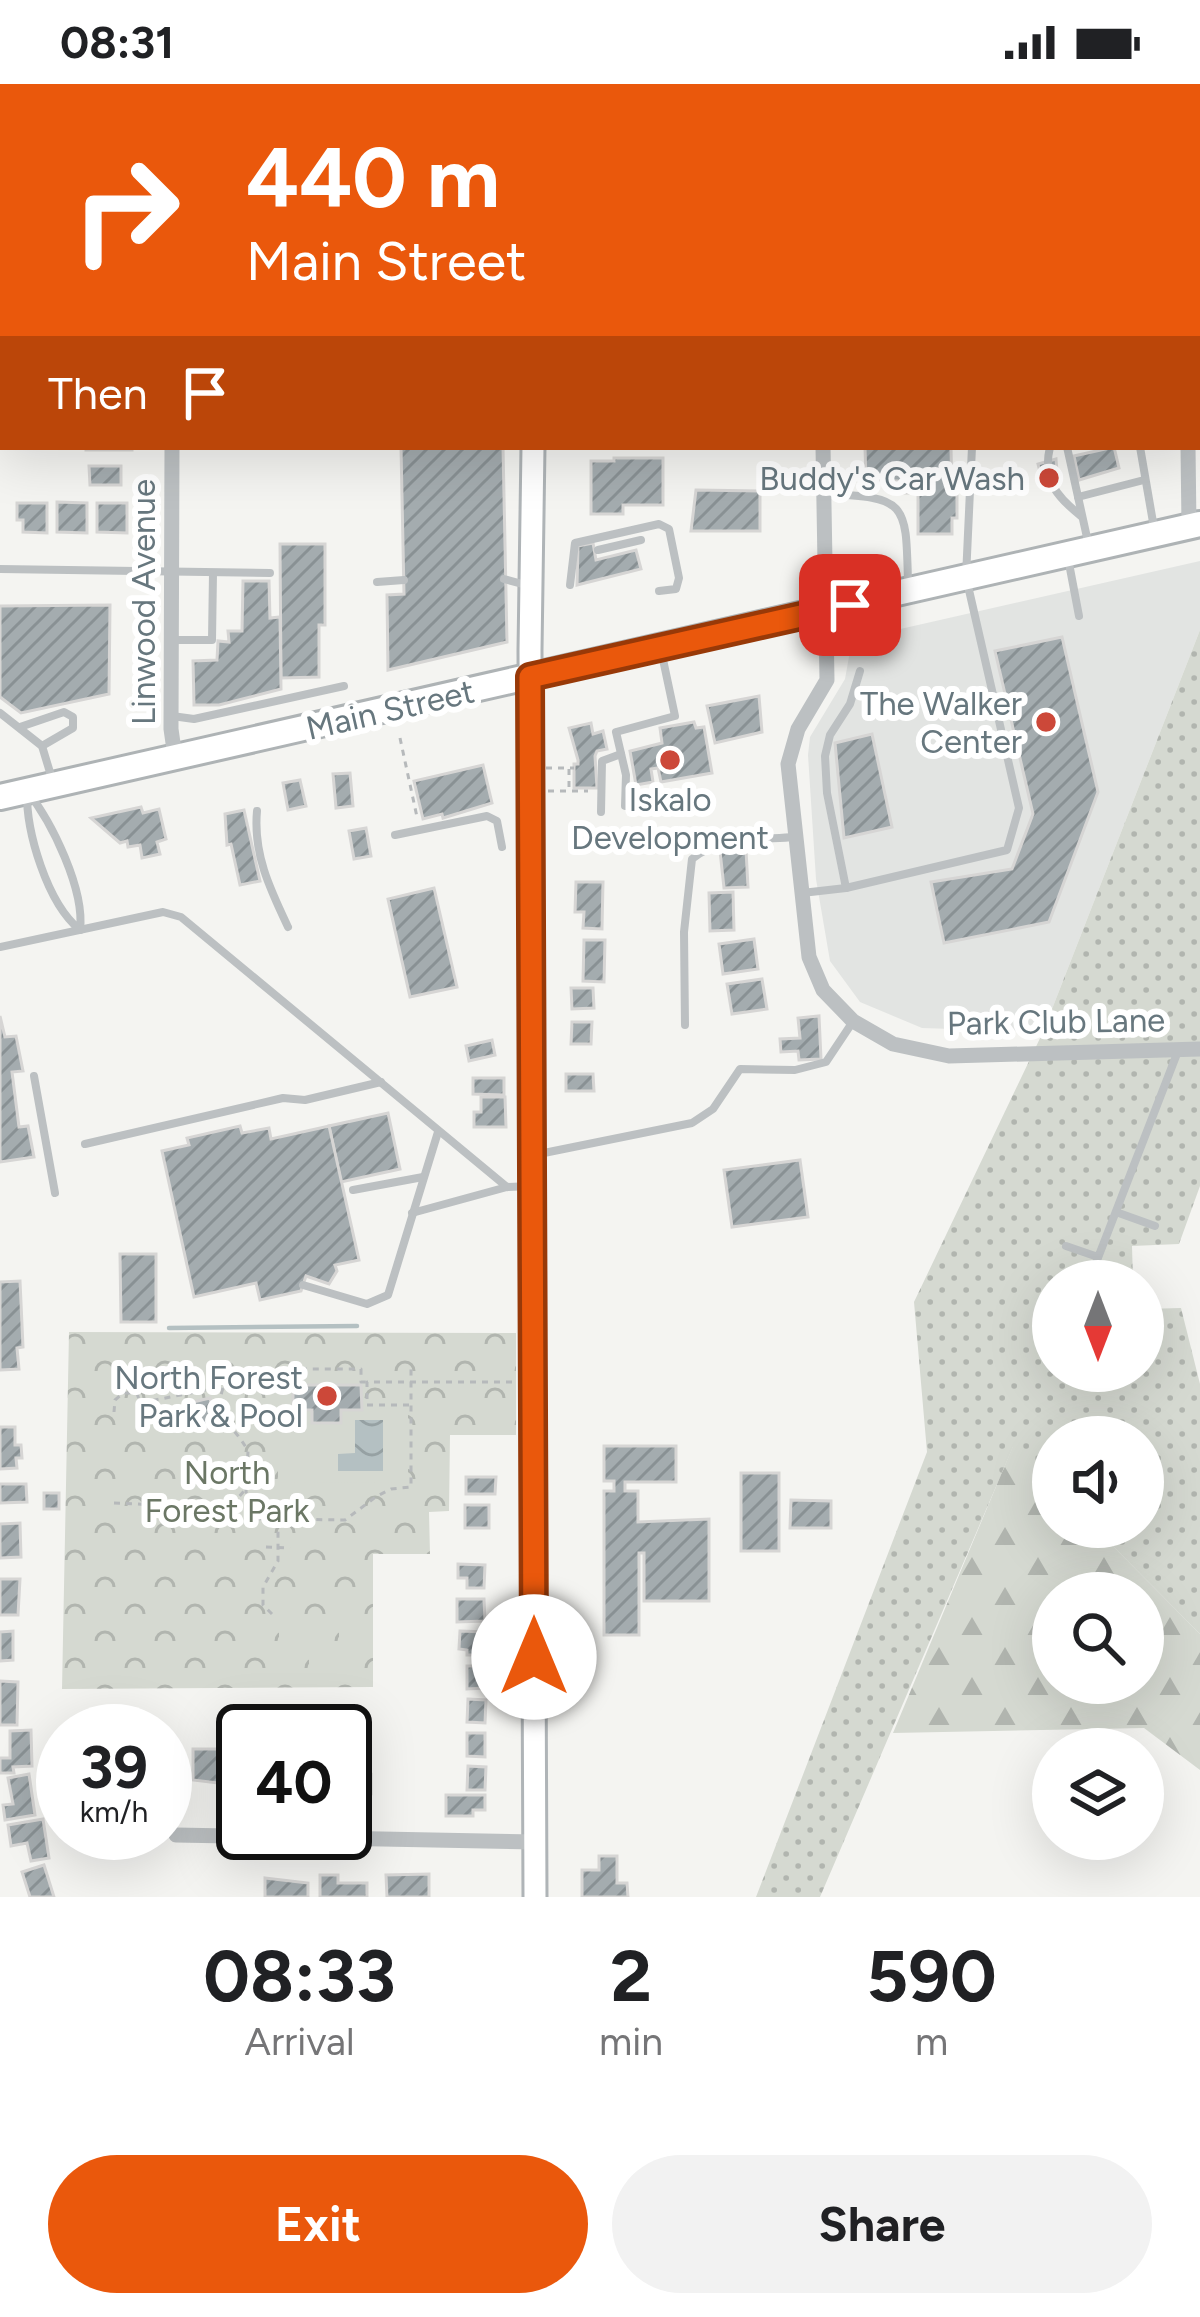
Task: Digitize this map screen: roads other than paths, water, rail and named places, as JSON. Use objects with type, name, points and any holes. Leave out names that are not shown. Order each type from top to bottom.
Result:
[{"type":"main road","name":"Main Street","points":[[0,797],[1195,525]]},
{"type":"street","name":"Linwood Avenue","points":[[172,450],[175,758]]},
{"type":"street","points":[[533,450],[535,1897]]},
{"type":"street","name":"Park Club Lane","points":[[823,450],[827,680],[798,729],[788,764],[814,974],[836,1007],[853,1021],[893,1044],[949,1056],[1200,1048]]},
{"type":"street","points":[[1187,450],[1195,525]]},
{"type":"street","points":[[192,1835],[535,1842]]},
{"type":"lane","points":[[801,893],[846,889],[1007,850],[1019,808],[966,577],[972,450]]},
{"type":"lane","points":[[1049,450],[1046,462],[1054,495],[1083,517]]},
{"type":"lane","points":[[1068,450],[1083,517],[1079,616]]},
{"type":"lane","points":[[1140,450],[1155,534]]},
{"type":"lane","points":[[1078,496],[1144,480]]},
{"type":"lane","points":[[823,494],[877,496],[894,506],[906,522],[908,590]]},
{"type":"lane","points":[[570,585],[575,543],[659,524],[669,529],[679,578],[676,589],[659,592]]},
{"type":"lane","points":[[598,550],[641,540]]},
{"type":"lane","points":[[0,568],[270,573]]},
{"type":"lane","points":[[172,640],[212,640],[213,573]]},
{"type":"lane","points":[[504,579],[530,586]]},
{"type":"lane","points":[[377,582],[404,580]]},
{"type":"lane","points":[[625,806],[616,732],[676,716],[661,648]]},
{"type":"lane","points":[[846,889],[827,793],[825,756],[860,670]]},
{"type":"lane","points":[[172,716],[194,719],[344,686]]},
{"type":"lane","points":[[0,712],[42,746],[53,785]]},
{"type":"lane","points":[[20,727],[64,712],[73,717],[73,728],[42,746]]},
{"type":"lane","points":[[601,812],[602,760],[621,754]]},
{"type":"lane","points":[[27,790],[48,817],[82,911],[80,930]]},
{"type":"lane","points":[[27,790],[26,821],[62,916],[80,930]]},
{"type":"lane","points":[[257,811],[255,832],[264,874],[288,927]]},
{"type":"lane","points":[[394,835],[488,815],[496,821],[502,847]]},
{"type":"lane","points":[[685,1025],[684,932],[692,860],[718,844],[796,837]]},
{"type":"lane","points":[[0,947],[164,912],[181,917],[507,1187]]},
{"type":"lane","points":[[532,1155],[692,1123],[713,1109],[740,1070],[795,1070],[826,1062],[853,1021]]},
{"type":"lane","points":[[1097,1260],[1178,1049]]},
{"type":"lane","points":[[34,1076],[55,1193]]},
{"type":"lane","points":[[85,1144],[283,1098],[305,1100],[381,1082]]},
{"type":"lane","points":[[303,1285],[368,1304],[388,1295],[438,1132]]},
{"type":"lane","points":[[353,1190],[423,1177]]},
{"type":"lane","points":[[412,1213],[507,1187],[532,1186]]},
{"type":"lane","points":[[1116,1212],[1155,1226]]},
{"type":"lane","points":[[1066,1246],[1098,1257]]},
{"type":"water","points":[[355,1420],[383,1420],[383,1471],[338,1471],[338,1454],[355,1453]]},
{"type":"waterway","points":[[169,1328],[357,1326]]},
{"type":"place","name":"Buddy's Car Wash","points":[[1049,478]]},
{"type":"place","name":"The Walker Center","points":[[1046,722]]},
{"type":"place","name":"Iskalo Development","points":[[670,760]]},
{"type":"place","name":"North Forest Park & Pool","points":[[327,1396]]},
{"type":"park label","name":"North Forest Park","points":[[227,1491]]}]
